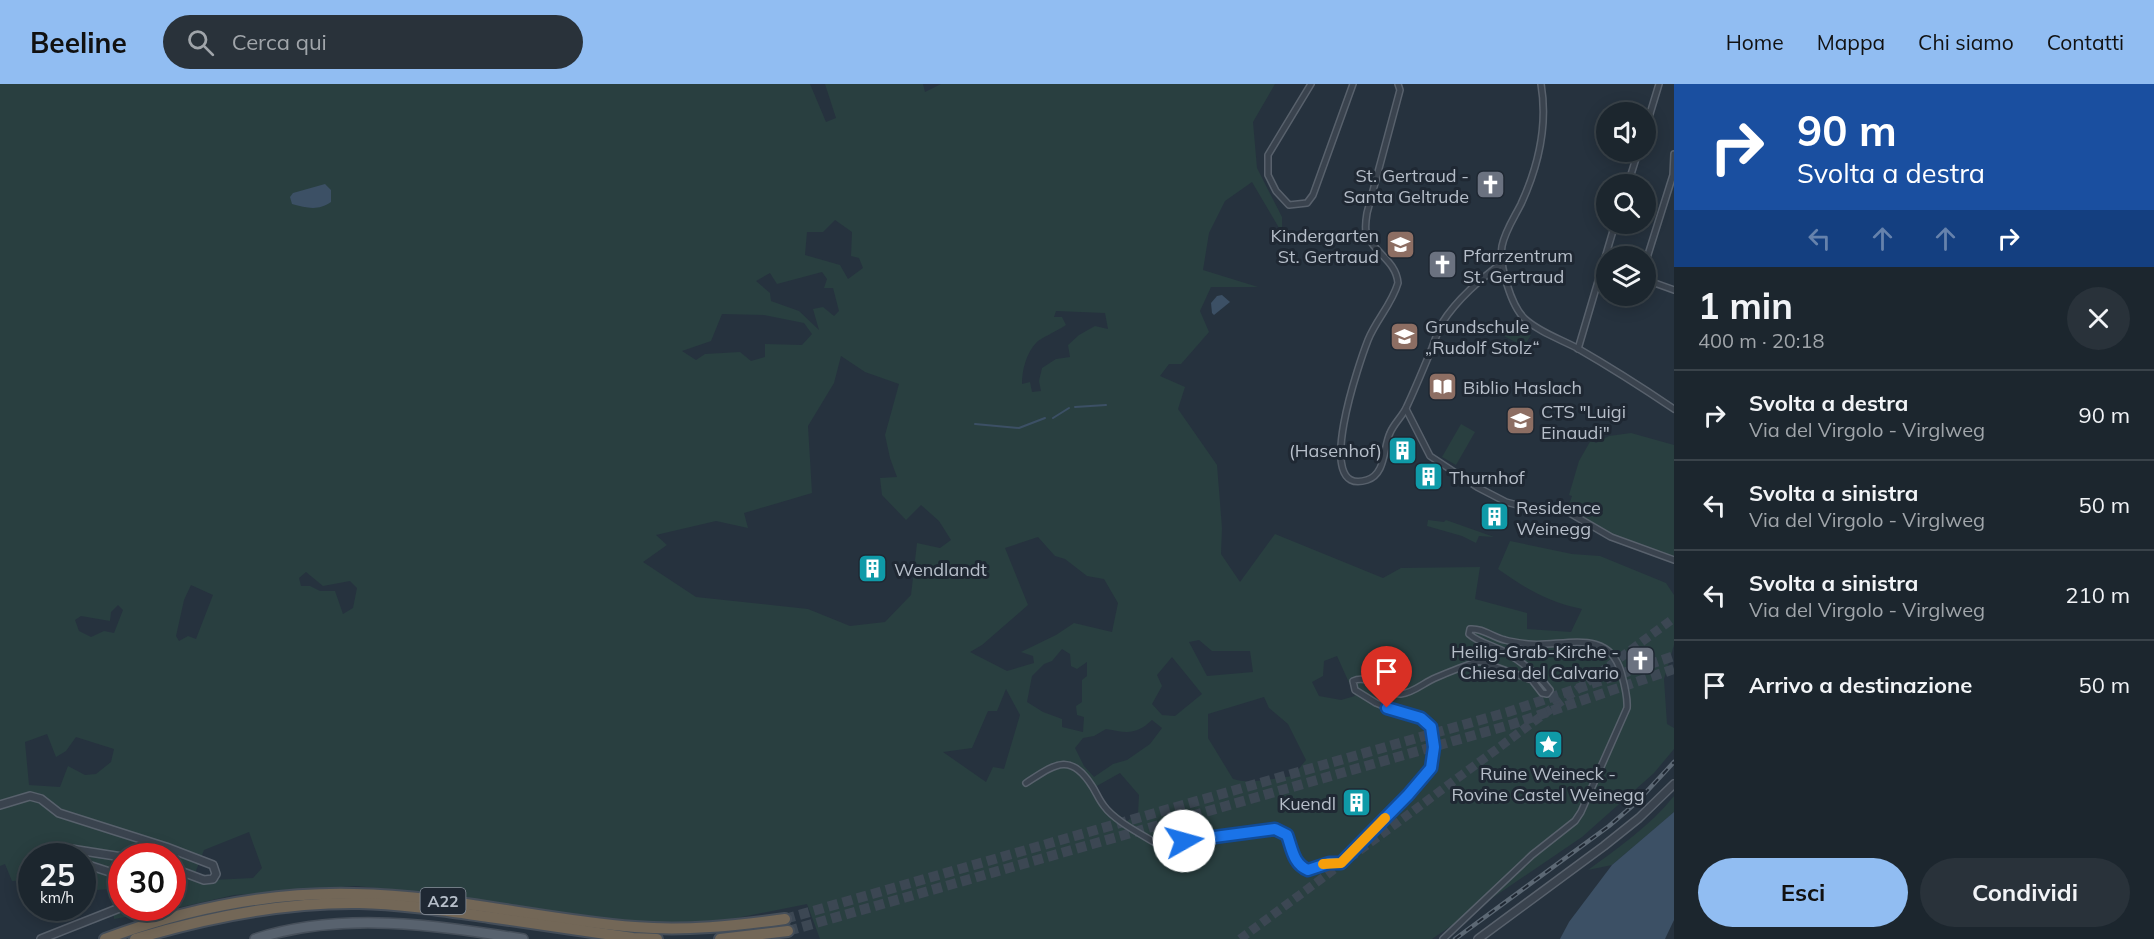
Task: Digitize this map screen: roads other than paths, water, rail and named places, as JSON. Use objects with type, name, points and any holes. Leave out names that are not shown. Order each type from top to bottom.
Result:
[{"type":"highway","name":"A22","points":[[105,939],[156,921],[235,902],[290,896],[354,894],[415,897],[634,927],[710,928],[784,919]]},
{"type":"highway","name":"A22","points":[[135,939],[183,925],[238,913],[290,906],[357,903],[416,907],[633,938],[657,939]]},
{"type":"highway","points":[[720,939],[788,931]]},
{"type":"main road","points":[[255,939],[304,927],[392,923],[449,928],[523,939]]},
{"type":"street","points":[[1311,84],[1268,155],[1268,175],[1276,191],[1289,206],[1306,203],[1313,195],[1353,84]]},
{"type":"street","points":[[1398,84],[1400,90],[1367,213],[1366,231],[1375,247],[1393,265],[1398,284],[1370,337],[1354,379],[1344,423],[1340,457],[1341,467],[1352,479],[1360,481],[1370,479],[1379,472],[1390,433],[1406,409],[1442,323],[1481,278],[1503,262]]},
{"type":"street","points":[[1541,84],[1544,102],[1542,136],[1534,168],[1502,248],[1510,293],[1516,309],[1532,325],[1578,349],[1674,410]]},
{"type":"street","points":[[1654,102],[1659,84]]},
{"type":"street","points":[[1651,246],[1673,175],[1674,154]]},
{"type":"street","points":[[1578,349],[1612,234]]},
{"type":"street","points":[[1656,284],[1674,290]]},
{"type":"street","points":[[1406,409],[1430,456],[1477,488],[1506,502],[1521,506],[1568,512],[1611,537],[1674,561]]},
{"type":"street","points":[[1026,783],[1056,765],[1064,763],[1073,765],[1091,783],[1104,807],[1154,842],[1163,843],[1275,829],[1287,835],[1293,855],[1302,868],[1308,870],[1329,863],[1341,863],[1408,795],[1431,768],[1434,747],[1431,727],[1421,718],[1398,712],[1364,698],[1355,690],[1353,681],[1359,678],[1365,679],[1384,689],[1402,694],[1434,678],[1479,661],[1532,680],[1542,693],[1547,694],[1550,690],[1542,680],[1503,652],[1474,638],[1469,634],[1470,629],[1485,631],[1504,640],[1536,645],[1565,641],[1585,642],[1605,648],[1612,653],[1619,665],[1628,700],[1627,708],[1581,812],[1575,821],[1532,855],[1443,939]]},
{"type":"street","points":[[1478,939],[1622,832],[1674,784]]},
{"type":"street","points":[[0,805],[30,795],[59,813],[153,843]]},
{"type":"street","points":[[186,855],[213,865],[216,874],[213,879],[204,880],[186,873]]},
{"type":"street","points":[[40,939],[108,912]]},
{"type":"water","points":[[325,184],[331,190],[331,202],[317,208],[292,204],[290,197],[293,193]]},
{"type":"water","points":[[1222,295],[1230,302],[1214,315],[1211,303],[1217,296]]},
{"type":"water","points":[[1674,812],[1674,920],[1665,939],[1560,939],[1569,922],[1612,865]]},
{"type":"waterway","points":[[1075,407],[1106,405]]},
{"type":"waterway","points":[[1053,418],[1069,408]]},
{"type":"waterway","points":[[975,424],[1019,428],[1045,418]]},
{"type":"tunnel","points":[[1240,939],[1674,618]]},
{"type":"tunnel","points":[[785,919],[1508,712],[1674,656]]},
{"type":"tunnel","points":[[788,931],[1513,724],[1674,669]]},
{"type":"railway","points":[[1455,939],[1609,826],[1637,802],[1674,762]]},
{"type":"place","name":"St. Gertraud - Santa Geltrude","points":[[1490,185]]},
{"type":"place","name":"Kindergarten St. Gertraud","points":[[1400,245]]},
{"type":"place","name":"Pfarrzentrum St. Gertraud","points":[[1442,265]]},
{"type":"place","name":"Grundschule „Rudolf Stolz“","points":[[1404,336]]},
{"type":"place","name":"Biblio Haslach","points":[[1442,387]]},
{"type":"place","name":"CTS \"Luigi Einaudi\"","points":[[1520,421]]},
{"type":"place","name":"(Hasenhof)","points":[[1403,450]]},
{"type":"place","name":"Thurnhof","points":[[1428,477]]},
{"type":"place","name":"Residence Weinegg","points":[[1495,517]]},
{"type":"place","name":"Wendlandt","points":[[873,569]]},
{"type":"place","name":"Heilig-Grab-Kirche - Chiesa del Calvario","points":[[1640,661]]},
{"type":"place","name":"Ruine Weineck - Rovine Castel Weinegg","points":[[1548,744]]},
{"type":"place","name":"Kuendl","points":[[1357,803]]}]
